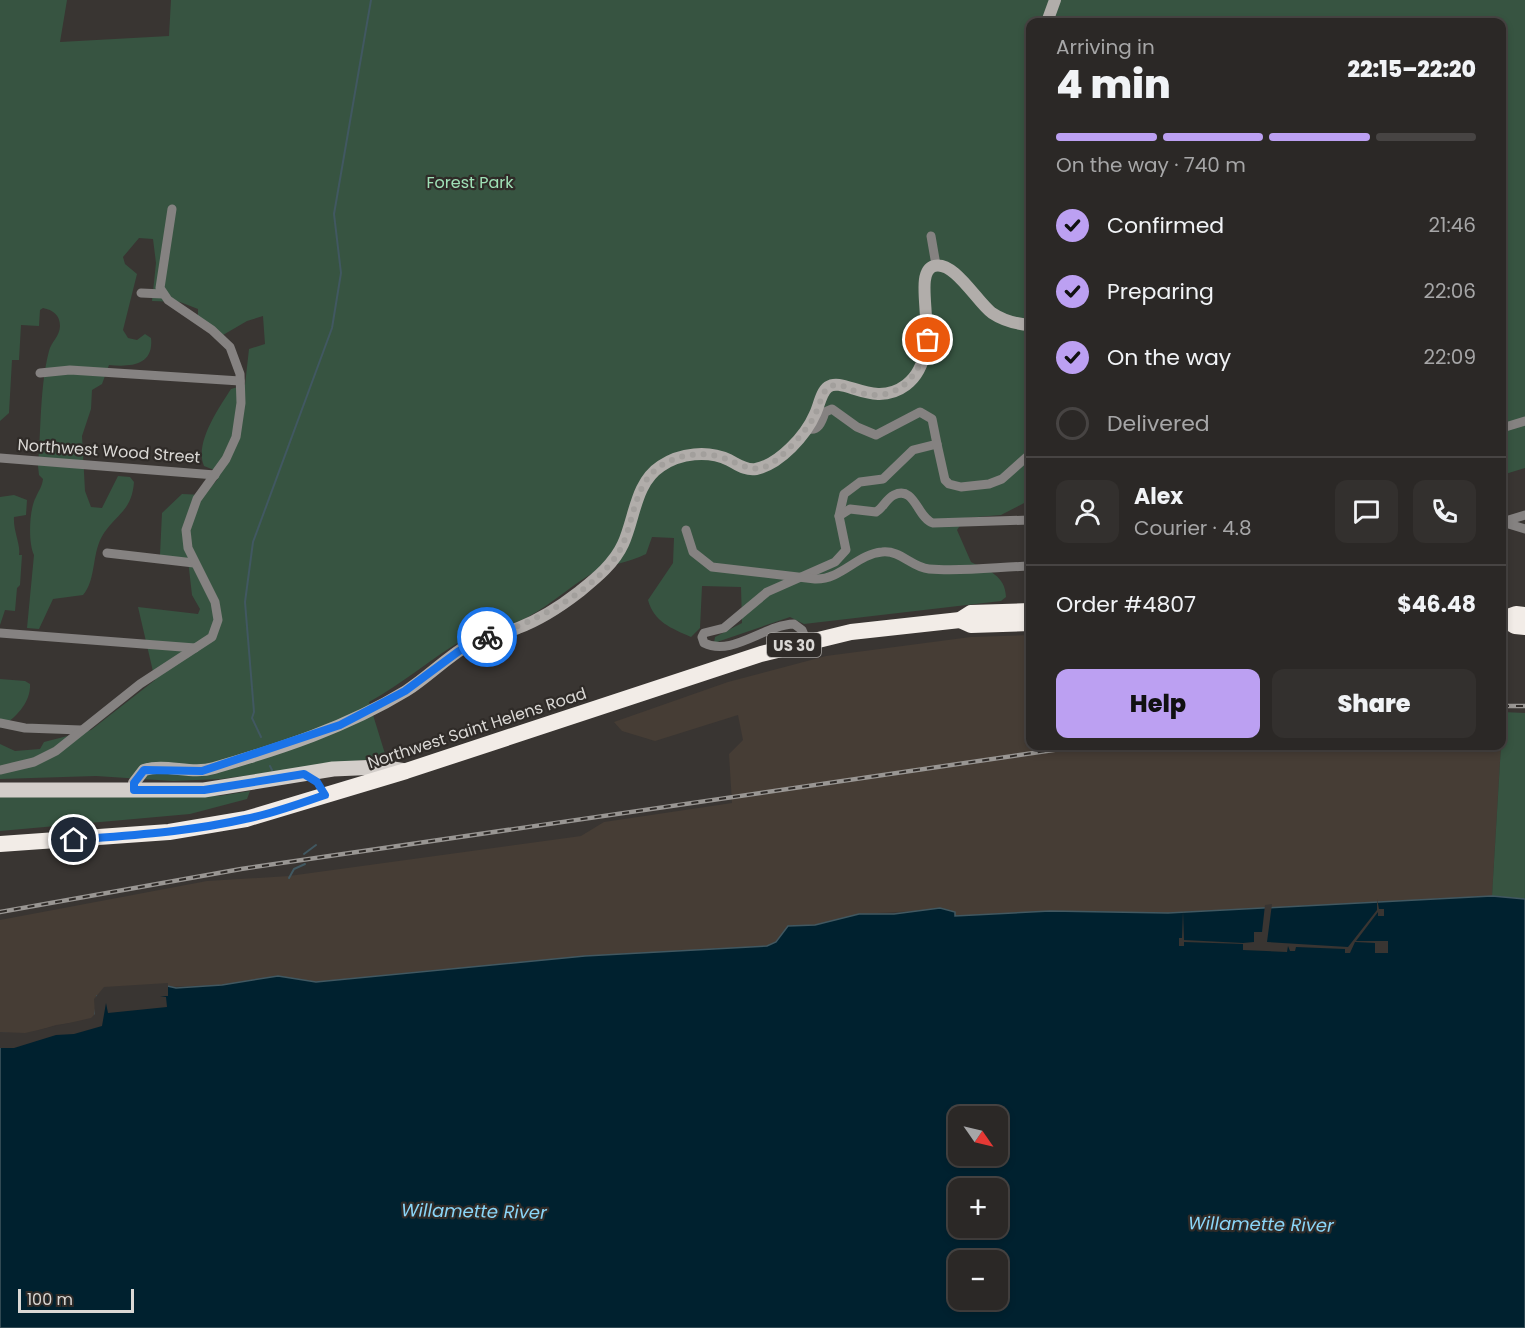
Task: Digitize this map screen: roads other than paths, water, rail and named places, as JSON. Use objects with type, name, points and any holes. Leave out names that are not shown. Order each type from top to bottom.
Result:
[{"type":"highway","name":"Northwest Saint Helens Road","points":[[0,844],[170,832],[246,819],[406,771],[724,666],[807,642],[851,632],[960,620],[971,614],[1026,611]]},
{"type":"highway","points":[[1506,618],[1516,614],[1525,615]]},
{"type":"highway","name":"Northwest Saint Helens Road","points":[[960,620],[971,625],[1026,623]]},
{"type":"highway","points":[[1506,621],[1515,626],[1525,627]]},
{"type":"main road","points":[[1048,18],[1055,0]]},
{"type":"main road","points":[[134,790],[134,783],[144,770],[156,768],[186,772],[213,768],[313,736],[392,698],[429,675],[470,644],[518,629],[545,615],[593,580],[614,560],[622,547],[641,488],[658,467],[687,455],[698,454],[717,456],[742,467],[756,469],[775,461],[806,428],[824,391],[830,385],[842,384],[860,393],[882,395],[903,387],[917,374],[928,340],[923,282],[927,272],[936,266],[953,271],[993,314],[1012,323],[1026,325]]},
{"type":"main road","points":[[0,790],[204,790],[333,769],[370,768],[406,771]]},
{"type":"main road","points":[[304,774],[317,782],[325,795]]},
{"type":"street","points":[[162,294],[160,273],[172,209]]},
{"type":"street","points":[[931,236],[936,266]]},
{"type":"street","points":[[0,770],[45,758],[140,684],[212,637],[218,620],[215,602],[188,548],[186,530],[197,499],[215,475],[236,437],[240,381],[237,359],[230,347],[162,294],[141,293]]},
{"type":"street","points":[[40,373],[70,370],[240,381]]},
{"type":"street","points":[[806,428],[816,428],[821,425],[825,412],[832,409],[856,427],[876,435],[921,412],[932,419],[945,480],[949,484],[961,487],[982,486],[1002,478],[1026,457]]},
{"type":"street","points":[[1506,427],[1525,421]]},
{"type":"street","points":[[807,642],[802,630],[791,624],[719,647],[710,646],[702,640],[705,633],[724,628],[767,592],[796,577],[835,562],[845,553],[846,541],[839,516],[840,503],[848,489],[860,482],[884,479],[913,450],[937,444]]},
{"type":"street","name":"Northwest Wood Street","points":[[0,458],[215,475]]},
{"type":"street","points":[[839,516],[850,509],[876,512],[893,496],[902,494],[912,498],[925,519],[933,523],[1026,520]]},
{"type":"street","points":[[1506,521],[1525,515]]},
{"type":"street","points":[[1506,523],[1525,530]]},
{"type":"street","points":[[686,530],[693,552],[712,567],[796,577],[830,577],[867,556],[883,551],[896,554],[926,569],[1026,566]]},
{"type":"street","points":[[107,553],[194,563]]},
{"type":"street","points":[[0,633],[195,648]]},
{"type":"street","points":[[0,723],[25,728],[81,730]]},
{"type":"water","name":"Willamette River","points":[[1492,896],[1525,899],[1525,1328],[0,1328],[0,1033],[23,1035],[92,1020],[95,1016],[97,996],[163,985],[176,988],[222,985],[278,976],[316,982],[585,956],[767,946],[776,942],[788,926],[815,925],[859,914],[894,914],[940,908],[955,912],[955,916],[1050,911],[1168,913]]},
{"type":"waterway","points":[[261,737],[252,718],[254,712],[245,602],[253,542],[332,328],[341,273],[334,214],[371,0]]},
{"type":"waterway","points":[[270,766],[272,770]]},
{"type":"waterway","points":[[304,854],[316,845]]},
{"type":"waterway","points":[[289,878],[294,869],[305,864]]},
{"type":"railway","points":[[1506,706],[1525,706]]},
{"type":"railway","points":[[0,912],[241,869],[1054,750]]},
{"type":"park label","name":"Forest Park","points":[[470,182]]}]
